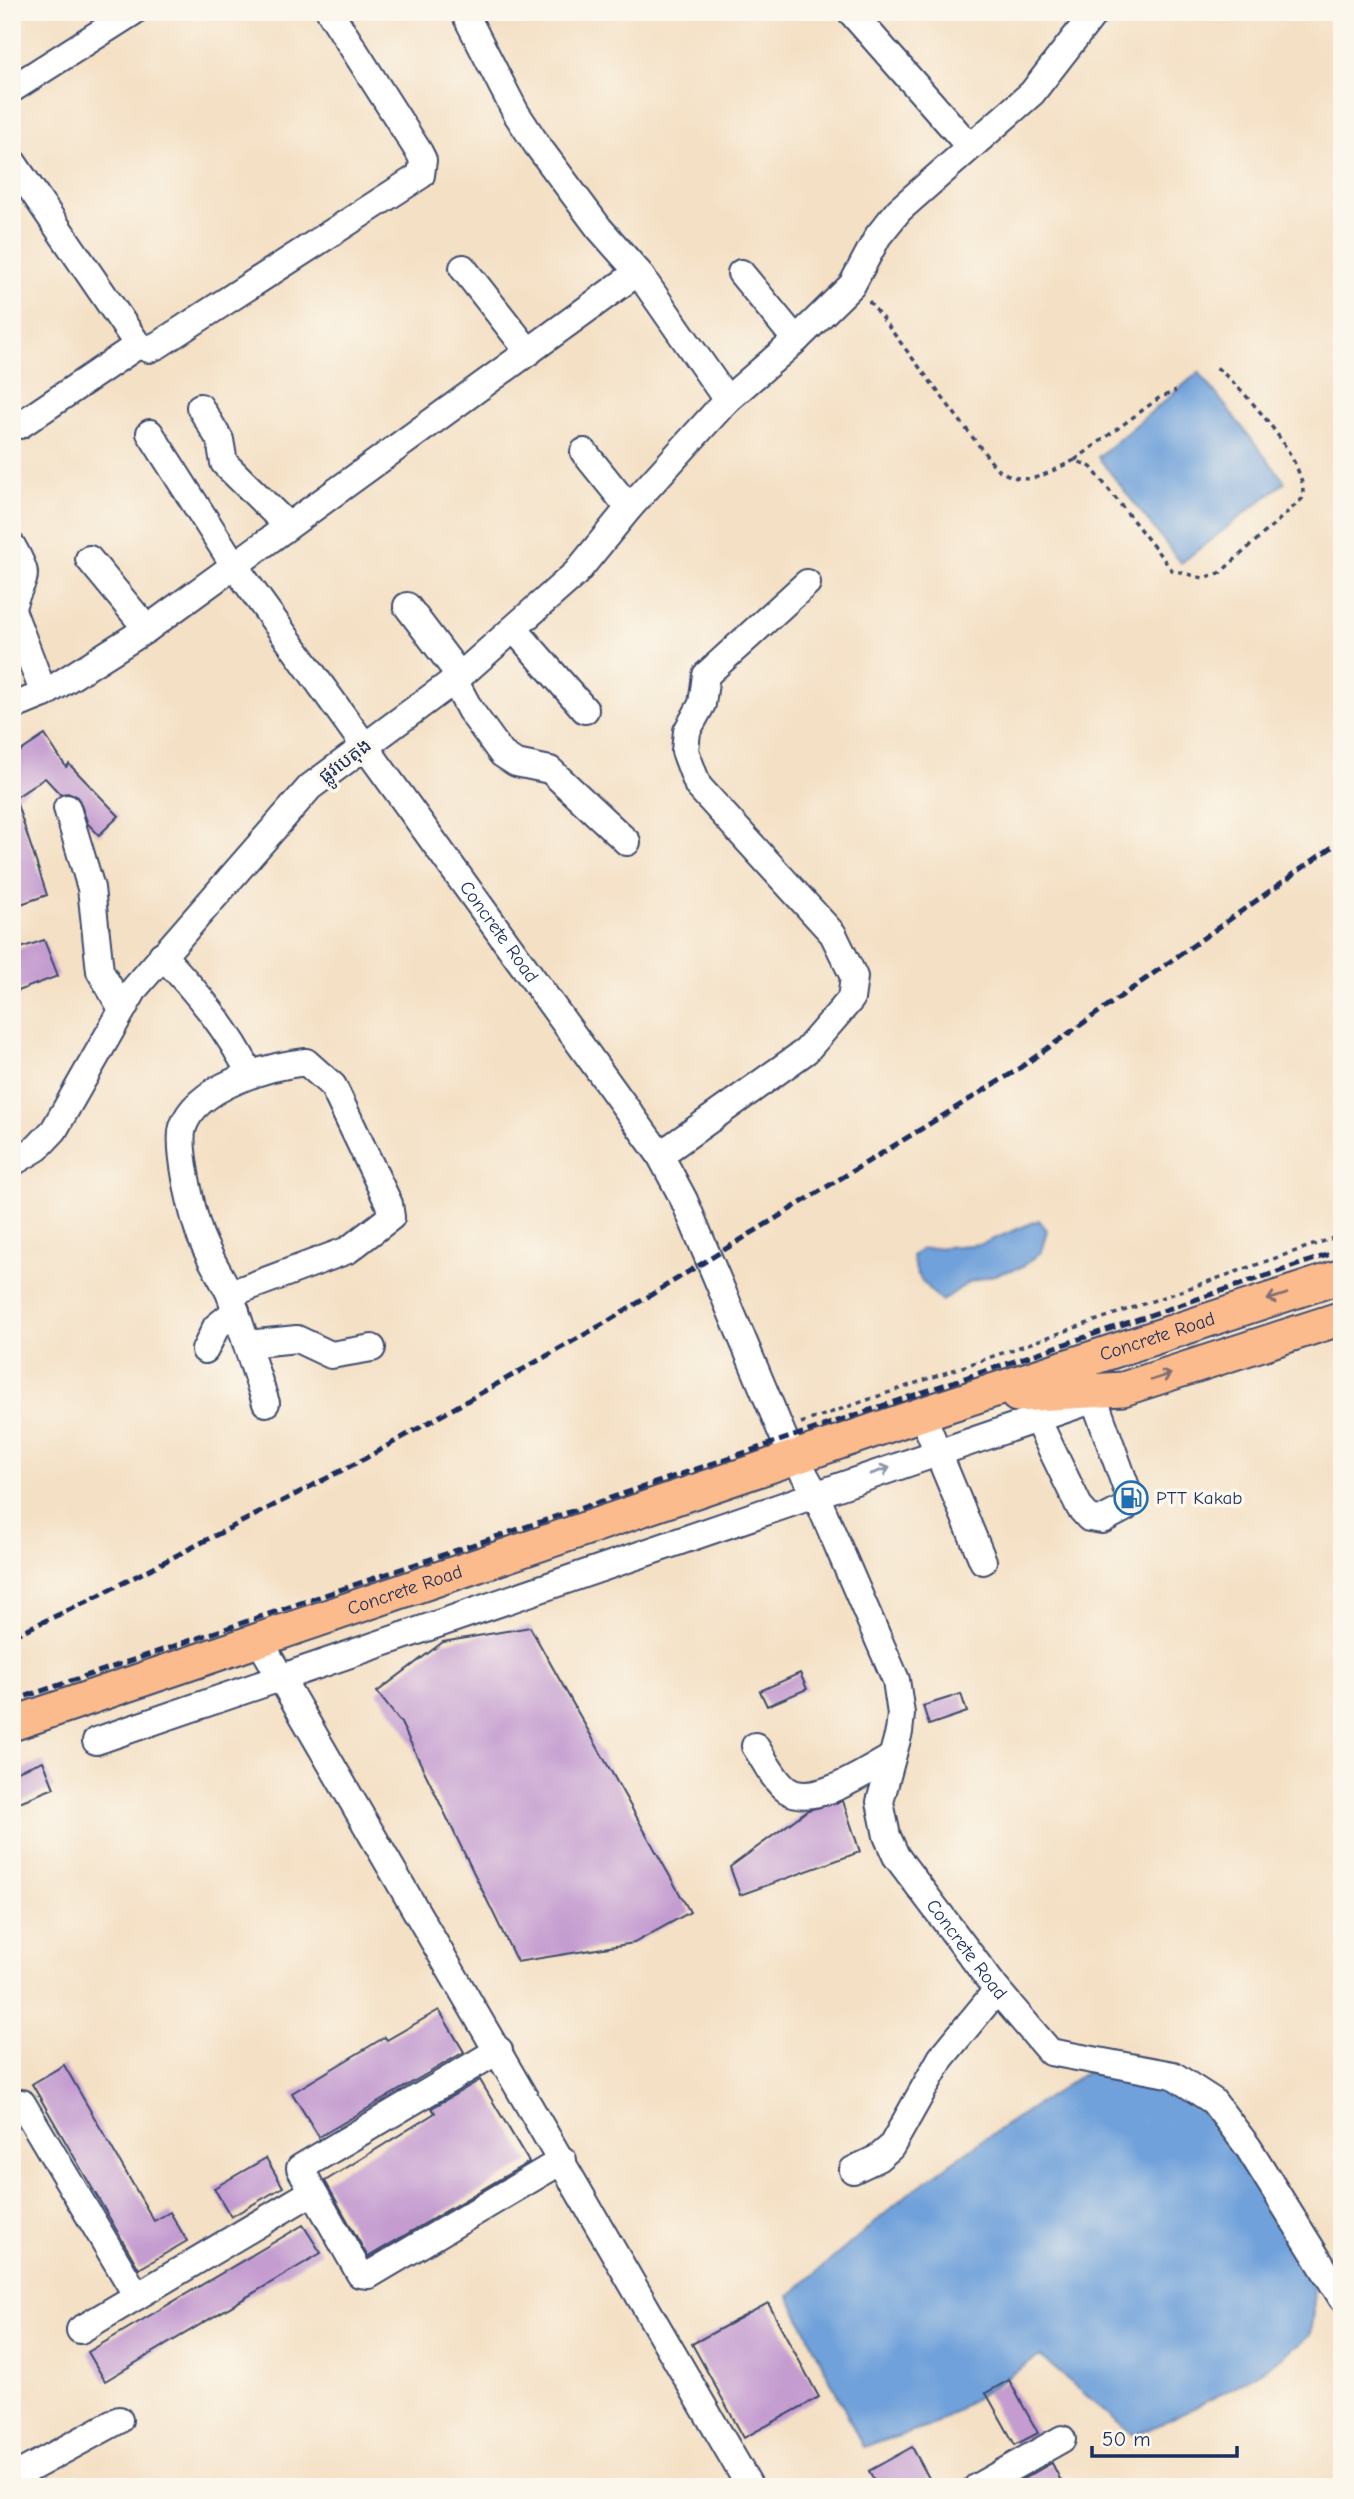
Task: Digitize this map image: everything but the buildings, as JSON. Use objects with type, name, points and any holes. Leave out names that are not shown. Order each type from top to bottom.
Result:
[{"type":"main road","name":"Concrete Road","points":[[1097,1385],[1342,1276]]},
{"type":"main road","name":"Concrete Road","points":[[12,1724],[259,1640],[789,1444],[922,1414],[973,1398],[1027,1398],[1097,1385],[1342,1318]]},
{"type":"street","points":[[12,89],[133,12]]},
{"type":"street","points":[[12,161],[138,345],[149,349],[158,345],[421,175],[423,160],[419,152],[330,12]]},
{"type":"street","points":[[464,12],[516,113],[537,145],[599,228],[638,272],[727,400]]},
{"type":"street","points":[[851,12],[969,146]]},
{"type":"street","name":"ផ្លូវបេតុង","points":[[13,1162],[37,1148],[54,1130],[122,1009],[162,955],[310,787],[457,678],[515,630],[576,573],[629,508],[727,400],[796,340],[852,285],[878,236],[900,210],[969,146],[1032,93],[1096,12]]},
{"type":"street","points":[[463,268],[529,352]]},
{"type":"street","points":[[12,707],[44,694],[147,629],[638,272]]},
{"type":"street","points":[[741,274],[796,340]]},
{"type":"street","points":[[20,425],[138,345]]},
{"type":"street","points":[[200,407],[220,440],[224,463],[288,526]]},
{"type":"street","name":"Concrete Road","points":[[150,433],[234,565],[660,1155],[684,1200],[789,1444],[815,1493],[896,1680],[901,1714],[880,1802],[887,1836],[896,1856],[998,1990],[1050,2052],[1173,2075],[1213,2101],[1248,2147],[1342,2298]]},
{"type":"street","points":[[584,452],[629,508]]},
{"type":"street","points":[[12,547],[26,570],[25,580],[12,608],[44,694]]},
{"type":"street","points":[[89,559],[147,629]]},
{"type":"street","points":[[660,1155],[806,1051],[851,999],[854,977],[833,934],[698,786],[685,751],[687,731],[702,704],[706,675],[807,583]]},
{"type":"street","points":[[407,606],[457,678],[470,710],[502,754],[516,763],[550,770],[627,842]]},
{"type":"street","points":[[515,630],[585,710]]},
{"type":"street","points":[[67,808],[91,888],[100,971],[122,1009]]},
{"type":"street","points":[[162,955],[219,1022],[250,1074]]},
{"type":"street","points":[[205,1350],[216,1327],[233,1303],[348,1251],[391,1217],[389,1204],[333,1086],[306,1062],[250,1074],[202,1100],[188,1114],[182,1129],[182,1144],[199,1233],[233,1303],[266,1403]]},
{"type":"street","points":[[247,1344],[296,1339],[331,1355],[372,1348]]},
{"type":"street","points":[[96,1741],[938,1451],[1027,1398],[1080,1508],[1089,1518],[1102,1520],[1125,1508],[1130,1498],[1097,1385]]},
{"type":"street","points":[[922,1414],[983,1561]]},
{"type":"street","points":[[259,1640],[563,2160],[750,2487]]},
{"type":"street","points":[[755,1746],[785,1788],[799,1795],[810,1796],[892,1757]]},
{"type":"street","points":[[853,2170],[891,2147],[941,2058],[998,1990]]},
{"type":"street","points":[[499,2050],[304,2164],[300,2168],[312,2192],[364,2276],[563,2160]]},
{"type":"street","points":[[22,2103],[136,2296]]},
{"type":"street","points":[[80,2330],[312,2192]]},
{"type":"street","points":[[12,2478],[119,2420]]},
{"type":"street","points":[[977,2487],[1062,2439]]},
{"type":"path","points":[[852,285],[874,306],[996,468],[1013,480],[1028,481],[1075,460],[1159,398],[1176,391]]},
{"type":"path","points":[[1075,460],[1091,467],[1172,570],[1203,578],[1220,573],[1303,499],[1306,488],[1298,464],[1232,379],[1213,365]]},
{"type":"path","points":[[789,1444],[1342,1235]]},
{"type":"water","points":[[1199,372],[1285,482],[1181,563],[1098,457]]},
{"type":"water","points":[[1039,1220],[1047,1230],[1041,1252],[1022,1267],[969,1282],[942,1301],[927,1287],[916,1270],[912,1256],[922,1249],[982,1244]]},
{"type":"water","points":[[1088,2071],[1116,2075],[1177,2091],[1201,2104],[1216,2118],[1251,2164],[1297,2248],[1314,2297],[1310,2335],[1248,2379],[1134,2436],[1040,2356],[932,2426],[863,2447],[789,2296],[908,2194],[983,2140]]},
{"type":"railway","points":[[12,1636],[82,1604],[364,1459],[605,1323],[1014,1072],[1342,840]]},
{"type":"railway","points":[[12,1701],[1342,1250]]},
{"type":"place","name":"PTT Kakab","points":[[1131,1498]]}]
